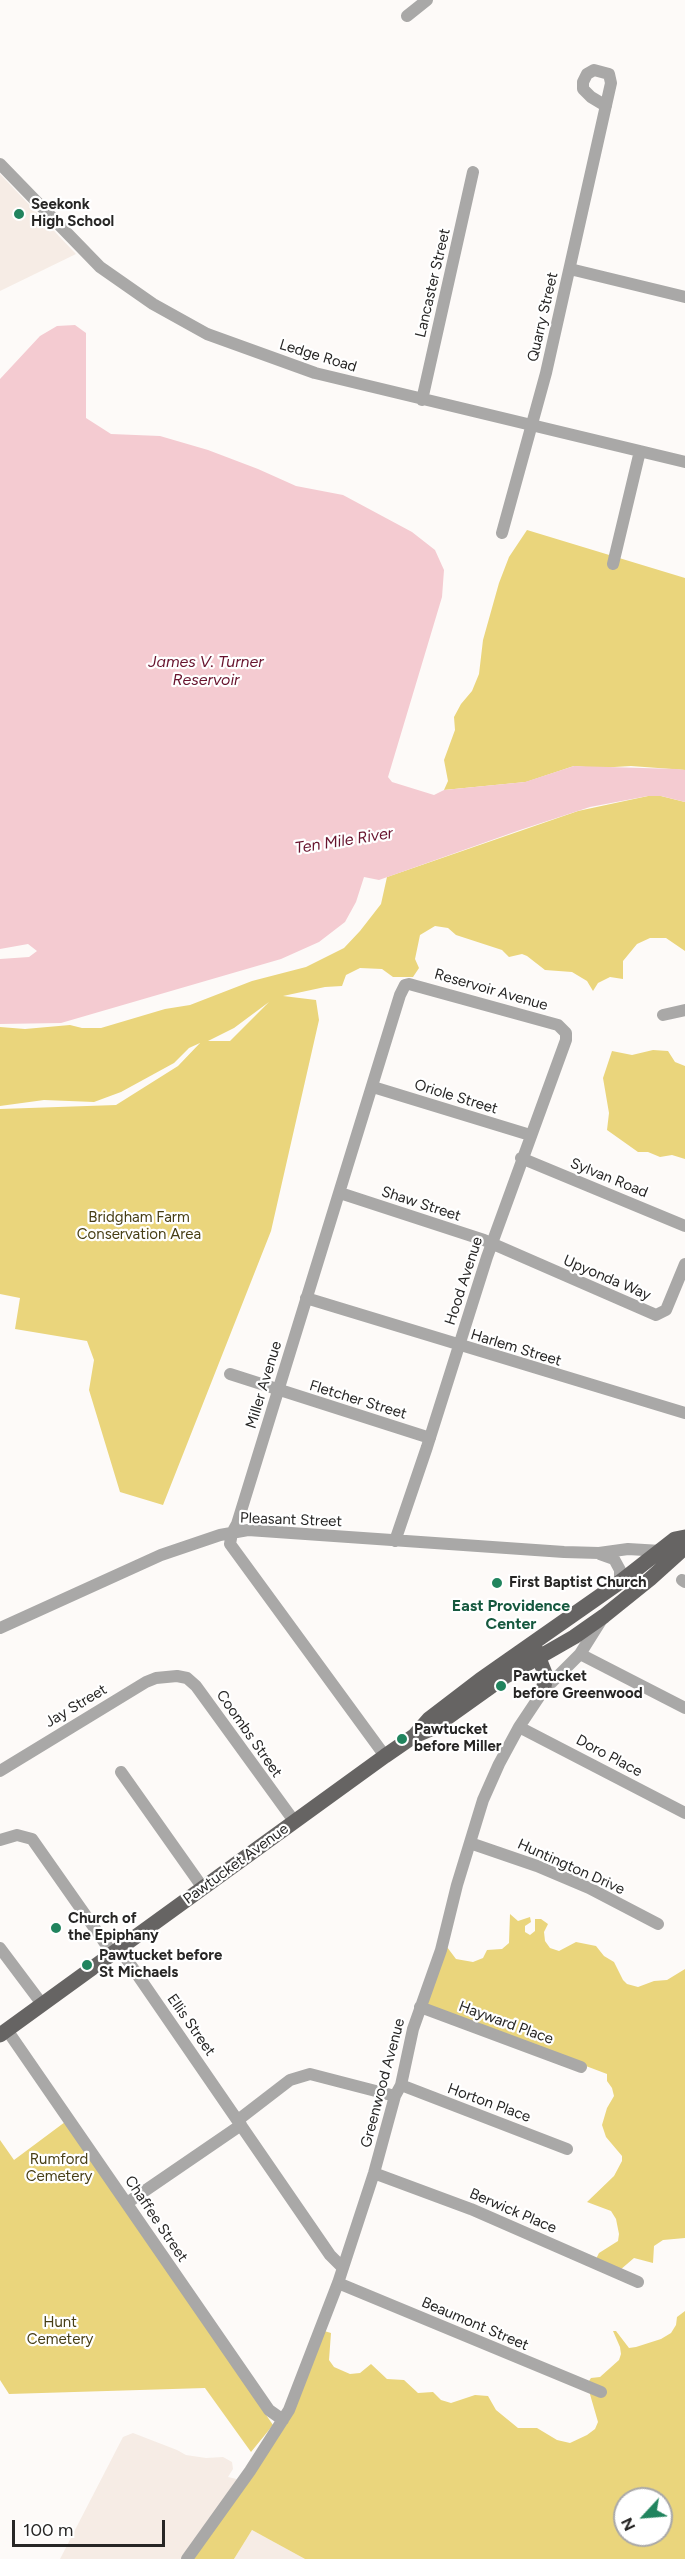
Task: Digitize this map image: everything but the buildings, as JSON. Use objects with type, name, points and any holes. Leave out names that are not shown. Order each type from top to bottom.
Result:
[{"type":"main road","name":"Pawtucket Avenue","points":[[4,2033],[385,1756],[414,1736],[434,1728],[506,1676],[536,1650],[675,1539],[685,1538],[682,1550],[604,1616],[574,1637],[536,1650]]},
{"type":"main road","points":[[536,1650],[546,1676],[543,1691]]},
{"type":"street","points":[[407,16],[427,0]]},
{"type":"street","name":"Quarry Street","points":[[502,533],[532,426],[606,106]]},
{"type":"street","name":"Ledge Road","points":[[0,164],[100,267],[153,304],[198,329],[315,373],[685,462]]},
{"type":"street","name":"Lancaster Street","points":[[422,400],[473,172]]},
{"type":"street","points":[[570,269],[685,297]]},
{"type":"street","points":[[613,564],[640,451]]},
{"type":"street","name":"Reservoir Avenue","points":[[405,985],[416,984],[558,1025],[566,1033]]},
{"type":"street","name":"Miller Avenue","points":[[232,1533],[237,1524],[405,985]]},
{"type":"street","points":[[663,1015],[685,1010]]},
{"type":"street","name":"Hood Avenue","points":[[395,1541],[491,1244],[566,1040],[566,1033]]},
{"type":"street","name":"Oriole Street","points":[[373,1088],[530,1135]]},
{"type":"street","name":"Sylvan Road","points":[[521,1158],[685,1226]]},
{"type":"street","name":"Shaw Street","points":[[340,1193],[491,1244]]},
{"type":"street","name":"Upyonda Way","points":[[491,1244],[656,1315],[666,1310],[685,1264]]},
{"type":"street","name":"Harlem Street","points":[[306,1298],[685,1413]]},
{"type":"street","name":"Fletcher Street","points":[[230,1374],[430,1438]]},
{"type":"street","name":"Pleasant Street","points":[[0,1628],[161,1556],[220,1535],[248,1530],[599,1553],[628,1549],[661,1551]]},
{"type":"street","points":[[232,1533],[230,1544],[385,1756]]},
{"type":"street","points":[[599,1553],[614,1559],[620,1570],[620,1582]]},
{"type":"street","name":"Greenwood Avenue","points":[[187,2559],[284,2420],[338,2283],[374,2173],[420,2007],[441,1950],[483,1800],[519,1727],[543,1691],[580,1654],[604,1616]]},
{"type":"street","points":[[580,1654],[685,1708]]},
{"type":"street","name":"Jay Street","points":[[0,1771],[146,1682],[171,1675]]},
{"type":"street","name":"Coombs Street","points":[[171,1675],[187,1678],[196,1686],[294,1821]]},
{"type":"street","name":"Doro Place","points":[[519,1727],[685,1813]]},
{"type":"street","points":[[121,1772],[203,1888]]},
{"type":"street","name":"Ellis Street","points":[[0,1840],[16,1835],[32,1839],[116,1950],[239,2122],[330,2255],[343,2268]]},
{"type":"street","name":"Huntington Drive","points":[[470,1843],[537,1866],[589,1888],[658,1924]]},
{"type":"street","points":[[0,1948],[42,2004]]},
{"type":"street","name":"Hayward Place","points":[[420,2007],[580,2067]]},
{"type":"street","name":"Chaffee Street","points":[[4,2033],[127,2203],[270,2410],[284,2420]]},
{"type":"street","name":"Horton Place","points":[[127,2203],[239,2122],[290,2080],[310,2074],[398,2090],[567,2149]]},
{"type":"street","name":"Berwick Place","points":[[374,2173],[471,2209],[638,2282]]},
{"type":"street","name":"Beaumont Street","points":[[338,2283],[601,2392]]},
{"type":"shaded area","name":"Seekonk High School","points":[[0,174],[76,254],[0,291]]},
{"type":"shaded area","points":[[133,2433],[186,2455],[206,2458],[223,2457],[232,2462],[233,2469],[228,2477],[241,2480],[188,2559],[60,2559],[123,2437]]},
{"type":"shaded area","points":[[252,2530],[265,2537],[305,2559],[234,2559]]},
{"type":"green space","points":[[527,530],[685,578],[685,770],[631,766],[598,768],[574,766],[526,782],[444,790],[448,781],[444,760],[455,730],[454,717],[472,691],[479,674],[483,640],[499,583],[509,557]]},
{"type":"green space","name":"Bridgham Farm Conservation Area","points":[[648,796],[661,796],[685,802],[685,951],[666,938],[650,938],[637,944],[623,961],[623,979],[610,977],[598,983],[593,991],[587,981],[572,972],[545,970],[522,954],[509,957],[502,950],[456,935],[448,928],[435,926],[420,935],[415,959],[419,968],[413,977],[393,977],[382,969],[360,968],[346,975],[342,986],[325,987],[283,996],[316,1000],[319,1020],[271,1231],[163,1505],[120,1492],[89,1390],[94,1360],[87,1341],[15,1329],[20,1298],[0,1294],[0,1109],[116,1105],[178,1066],[200,1043],[189,1048],[174,1063],[121,1092],[94,1102],[44,1100],[0,1106],[0,1027],[25,1029],[70,1025],[82,1028],[101,1028],[165,1009],[190,1005],[252,981],[306,967],[344,948],[360,931],[381,904],[387,877],[578,811]],"holes":[[[269,1002],[230,1041],[208,1041],[234,1028]]]},
{"type":"green space","points":[[653,1050],[668,1051],[675,1062],[685,1066],[685,1159],[672,1155],[660,1157],[648,1152],[638,1152],[607,1130],[609,1113],[603,1078],[612,1051],[632,1055]]},
{"type":"green space","points":[[510,1914],[518,1921],[530,1917],[531,1922],[525,1926],[525,1932],[530,1935],[535,1931],[535,1919],[541,1919],[548,1924],[544,1932],[545,1941],[550,1948],[559,1951],[576,1942],[596,1946],[604,1956],[614,1962],[627,1984],[638,1987],[654,1981],[667,1980],[685,1969],[685,2238],[663,2240],[654,2246],[653,2263],[634,2258],[620,2270],[596,2259],[599,2253],[618,2241],[619,2234],[616,2219],[611,2211],[587,2202],[614,2176],[622,2161],[622,2156],[606,2137],[602,2125],[607,2108],[614,2096],[607,2081],[607,2074],[425,2005],[447,1947],[456,1959],[473,1962],[483,1958],[487,1950],[502,1949],[509,1943]]},
{"type":"green space","points":[[65,2122],[273,2425],[251,2452],[205,2388],[9,2394],[0,2380],[0,2140],[14,2160]]},
{"type":"green space","points":[[685,2311],[685,2559],[305,2559],[252,2530],[234,2559],[188,2559],[260,2460],[321,2330],[331,2333],[329,2360],[334,2367],[350,2374],[360,2373],[371,2364],[387,2379],[404,2380],[418,2393],[433,2392],[441,2400],[451,2403],[475,2395],[488,2396],[496,2410],[518,2428],[537,2428],[557,2440],[570,2443],[595,2429],[598,2422],[587,2384],[591,2378],[600,2377],[619,2360],[620,2347],[613,2331],[616,2331],[629,2348],[661,2339],[671,2333],[676,2325],[677,2317]]},
{"type":"water","name":"James V. Turner Reservoir","points":[[75,325],[86,333],[86,418],[111,434],[160,436],[208,450],[296,486],[343,495],[412,532],[435,550],[444,570],[442,597],[388,777],[392,782],[434,795],[444,790],[525,782],[574,766],[677,769],[685,770],[685,802],[661,796],[648,796],[590,807],[379,880],[364,877],[356,902],[345,922],[319,942],[281,959],[61,1023],[0,1024],[0,959],[29,957],[37,951],[28,944],[0,949],[0,379],[40,336],[57,326]]},
{"type":"place","name":"Seekonk High School","points":[[19,214]]},
{"type":"place","name":"First Baptist Church","points":[[497,1583]]},
{"type":"place","name":"Pawtucket before Greenwood","points":[[501,1686]]},
{"type":"place","name":"Pawtucket before Miller","points":[[402,1739]]},
{"type":"place","name":"Church of the Epiphany","points":[[56,1928]]},
{"type":"place","name":"Pawtucket before St Michaels","points":[[87,1965]]},
{"type":"district","name":"East Providence Center","points":[[511,1615]]},
{"type":"water label","name":"Ten Mile River","points":[[344,841]]},
{"type":"park label","name":"Rumford Cemetery","points":[[59,2168]]},
{"type":"park label","name":"Hunt Cemetery","points":[[60,2332]]}]
